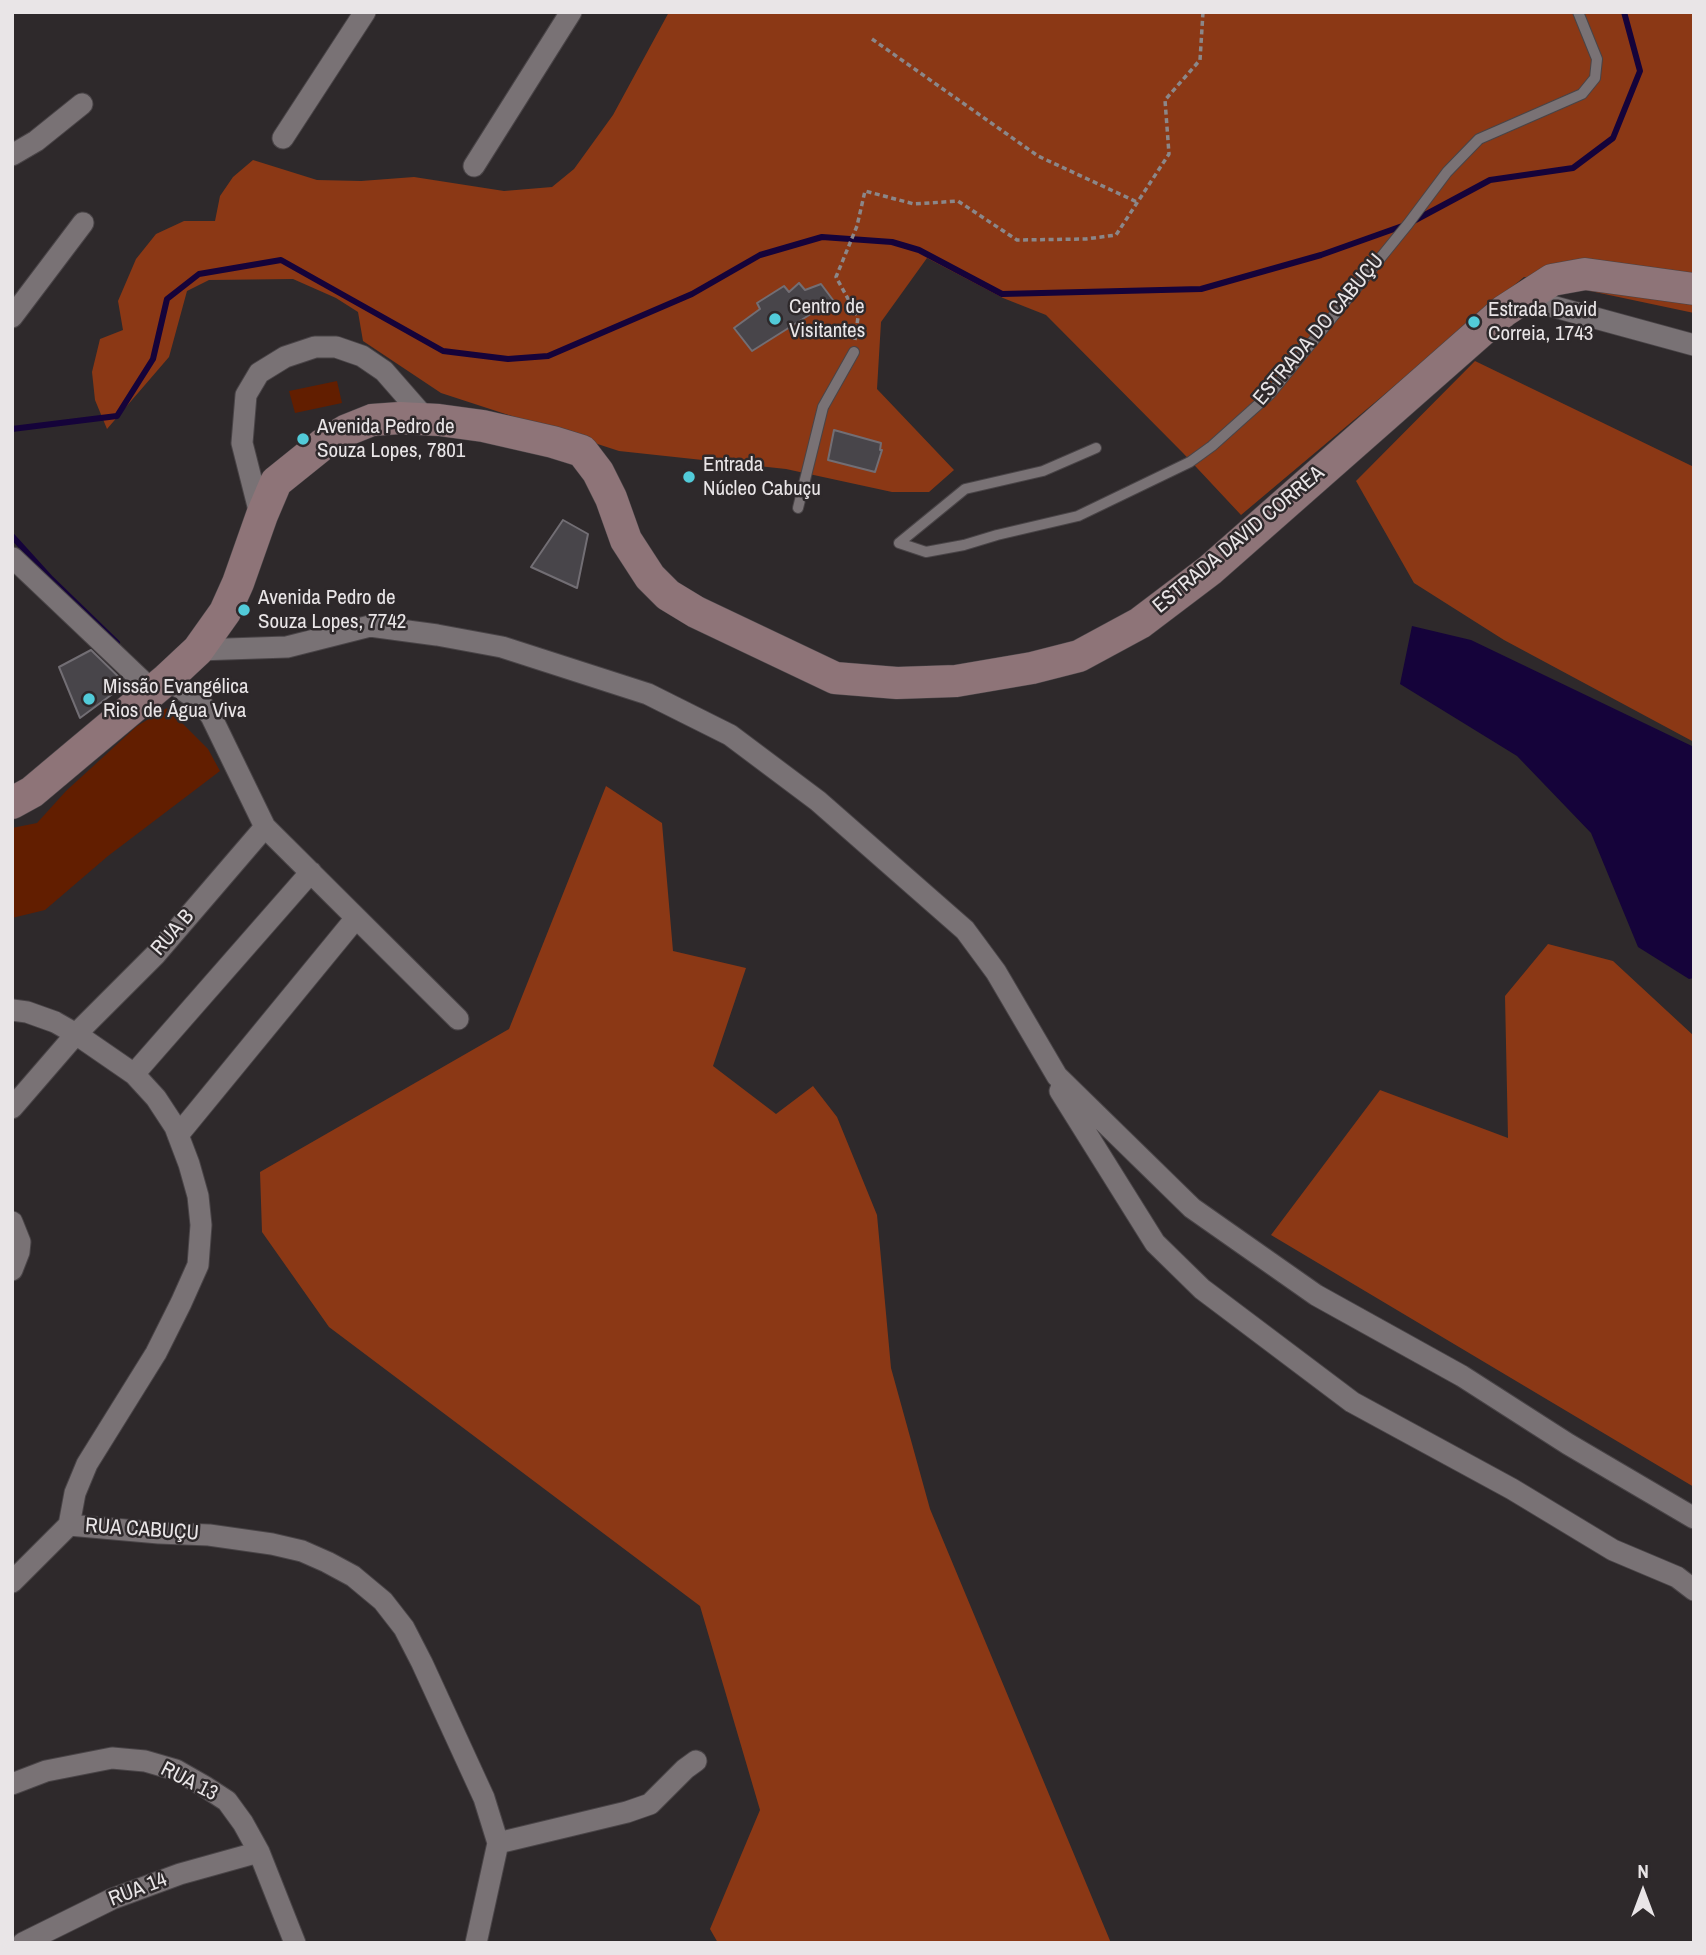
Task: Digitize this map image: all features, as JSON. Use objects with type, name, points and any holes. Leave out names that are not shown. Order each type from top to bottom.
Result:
[{"type":"main road","name":"ESTRADA DAVID CORREA","points":[[426,419],[483,426],[582,451],[598,472],[611,498],[626,540],[640,563],[668,595],[696,612],[835,678],[897,683],[956,681],[995,676],[1079,656],[1140,623],[1210,570],[1522,298],[1552,280],[1585,274],[1694,289]]},
{"type":"main road","points":[[12,803],[32,792],[198,650],[225,612],[276,482],[322,444],[347,430],[372,420],[426,419]]},
{"type":"street","points":[[283,138],[365,12]]},
{"type":"street","points":[[474,166],[571,12]]},
{"type":"street","points":[[12,155],[36,141],[82,104]]},
{"type":"street","points":[[12,317],[83,223]]},
{"type":"street","points":[[1522,298],[1694,345]]},
{"type":"street","points":[[261,518],[242,443],[246,395],[260,373],[315,347],[337,347],[362,356],[384,370],[426,419]]},
{"type":"street","points":[[13,558],[160,685],[200,702],[211,716],[265,827],[458,1019]]},
{"type":"street","points":[[198,650],[287,647],[370,626],[437,635],[502,648],[648,694],[730,735],[818,801],[965,930],[996,972],[1057,1076],[1192,1209],[1305,1287],[1462,1376],[1568,1444],[1694,1518]]},
{"type":"street","name":"RUA B","points":[[12,1108],[76,1034],[156,954],[265,827]]},
{"type":"street","points":[[134,1074],[310,872]]},
{"type":"street","points":[[178,1135],[356,918]]},
{"type":"street","name":"RUA CABUÇU","points":[[12,1010],[27,1012],[55,1022],[134,1074],[156,1098],[178,1135],[198,1196],[201,1226],[198,1265],[156,1353],[87,1464],[75,1493],[69,1525],[209,1535],[302,1551],[353,1576],[383,1601],[404,1628],[469,1764],[484,1798],[498,1843],[477,1943]]},
{"type":"street","points":[[1057,1076],[1060,1092],[1155,1242],[1202,1289],[1352,1402],[1512,1489],[1614,1550],[1677,1577],[1694,1590]]},
{"type":"street","points":[[12,1222],[20,1242],[12,1270]]},
{"type":"street","points":[[12,1582],[69,1525]]},
{"type":"street","name":"RUA 13","points":[[12,1784],[46,1771],[112,1758],[145,1761],[176,1770],[226,1801],[243,1822],[295,1943]]},
{"type":"street","points":[[498,1843],[650,1804],[684,1769],[696,1761]]},
{"type":"street","name":"RUA 14","points":[[23,1943],[112,1899],[180,1874],[258,1852]]},
{"type":"lane","name":"ESTRADA DO CABUÇU","points":[[1096,448],[1043,471],[965,489],[899,543],[926,552],[1078,516],[1190,462],[1212,446],[1270,394],[1447,172],[1479,139],[1582,94],[1595,78],[1597,59],[1578,12]]},
{"type":"lane","points":[[798,508],[823,407],[854,352]]},
{"type":"path","points":[[854,352],[858,317],[836,277],[857,226],[865,191],[914,204],[958,201],[1017,240],[1086,239],[1116,235],[1169,153],[1166,100],[1200,60],[1203,12]]},
{"type":"path","points":[[872,39],[1038,156],[1137,202]]},
{"type":"shaded area","points":[[669,12],[1694,12],[1694,313],[1524,277],[1241,515],[1046,315],[1003,298],[927,258],[881,322],[877,389],[954,470],[929,492],[892,492],[786,469],[619,451],[441,393],[363,341],[358,312],[336,298],[293,279],[209,280],[187,291],[169,357],[107,429],[95,400],[92,372],[100,339],[123,330],[118,301],[136,259],[156,234],[184,221],[215,221],[220,196],[233,177],[253,160],[317,180],[361,181],[414,177],[504,191],[552,187],[574,169],[613,115]]},
{"type":"shaded area","points":[[1475,361],[1694,467],[1694,742],[1504,640],[1414,583],[1356,481]]},
{"type":"shaded area","points":[[337,381],[342,403],[295,413],[289,391]]},
{"type":"shaded area","points":[[1412,626],[1471,640],[1694,747],[1694,978],[1689,979],[1638,947],[1591,833],[1517,756],[1400,684]]},
{"type":"shaded area","points":[[167,708],[208,749],[220,771],[108,856],[45,910],[12,918],[12,828],[37,823],[66,791],[137,726]]},
{"type":"shaded area","points":[[606,786],[662,823],[673,951],[746,968],[713,1066],[776,1114],[813,1086],[837,1117],[877,1215],[891,1368],[930,1509],[1111,1943],[718,1943],[710,1929],[760,1810],[700,1606],[329,1327],[262,1232],[260,1172],[509,1029]]},
{"type":"shaded area","points":[[1548,944],[1613,961],[1694,1036],[1694,1487],[1271,1235],[1380,1090],[1508,1138],[1505,996]]},
{"type":"building","name":"Centro de Visitantes","points":[[799,283],[805,290],[821,284],[833,300],[752,351],[734,328],[760,309],[757,303],[784,286],[789,292]]},
{"type":"building","points":[[834,430],[881,443],[882,450],[875,472],[828,460]]},
{"type":"building","points":[[563,520],[588,534],[577,588],[531,567]]},
{"type":"building","name":"Missão Evangélica Rios de Água Viva","points":[[91,650],[126,684],[80,718],[59,667]]},
{"type":"waterway","points":[[12,429],[117,416],[153,359],[167,299],[199,274],[281,260],[443,351],[508,359],[548,356],[692,294],[760,255],[822,237],[892,242],[919,250],[1002,294],[1201,289],[1321,255],[1408,224],[1490,180],[1573,168],[1613,138],[1640,71],[1624,12]]},
{"type":"waterway","points":[[12,536],[51,579],[117,643]]},
{"type":"place","name":"Centro de Visitantes","points":[[775,319]]},
{"type":"place","name":"Estrada David Correia, 1743","points":[[1474,322]]},
{"type":"place","name":"Avenida Pedro de Souza Lopes, 7801","points":[[303,439]]},
{"type":"place","name":"Entrada Núcleo Cabuçu","points":[[689,477]]},
{"type":"place","name":"Avenida Pedro de Souza Lopes, 7742","points":[[244,610]]},
{"type":"place","name":"Missão Evangélica Rios de Água Viva","points":[[89,699]]}]
